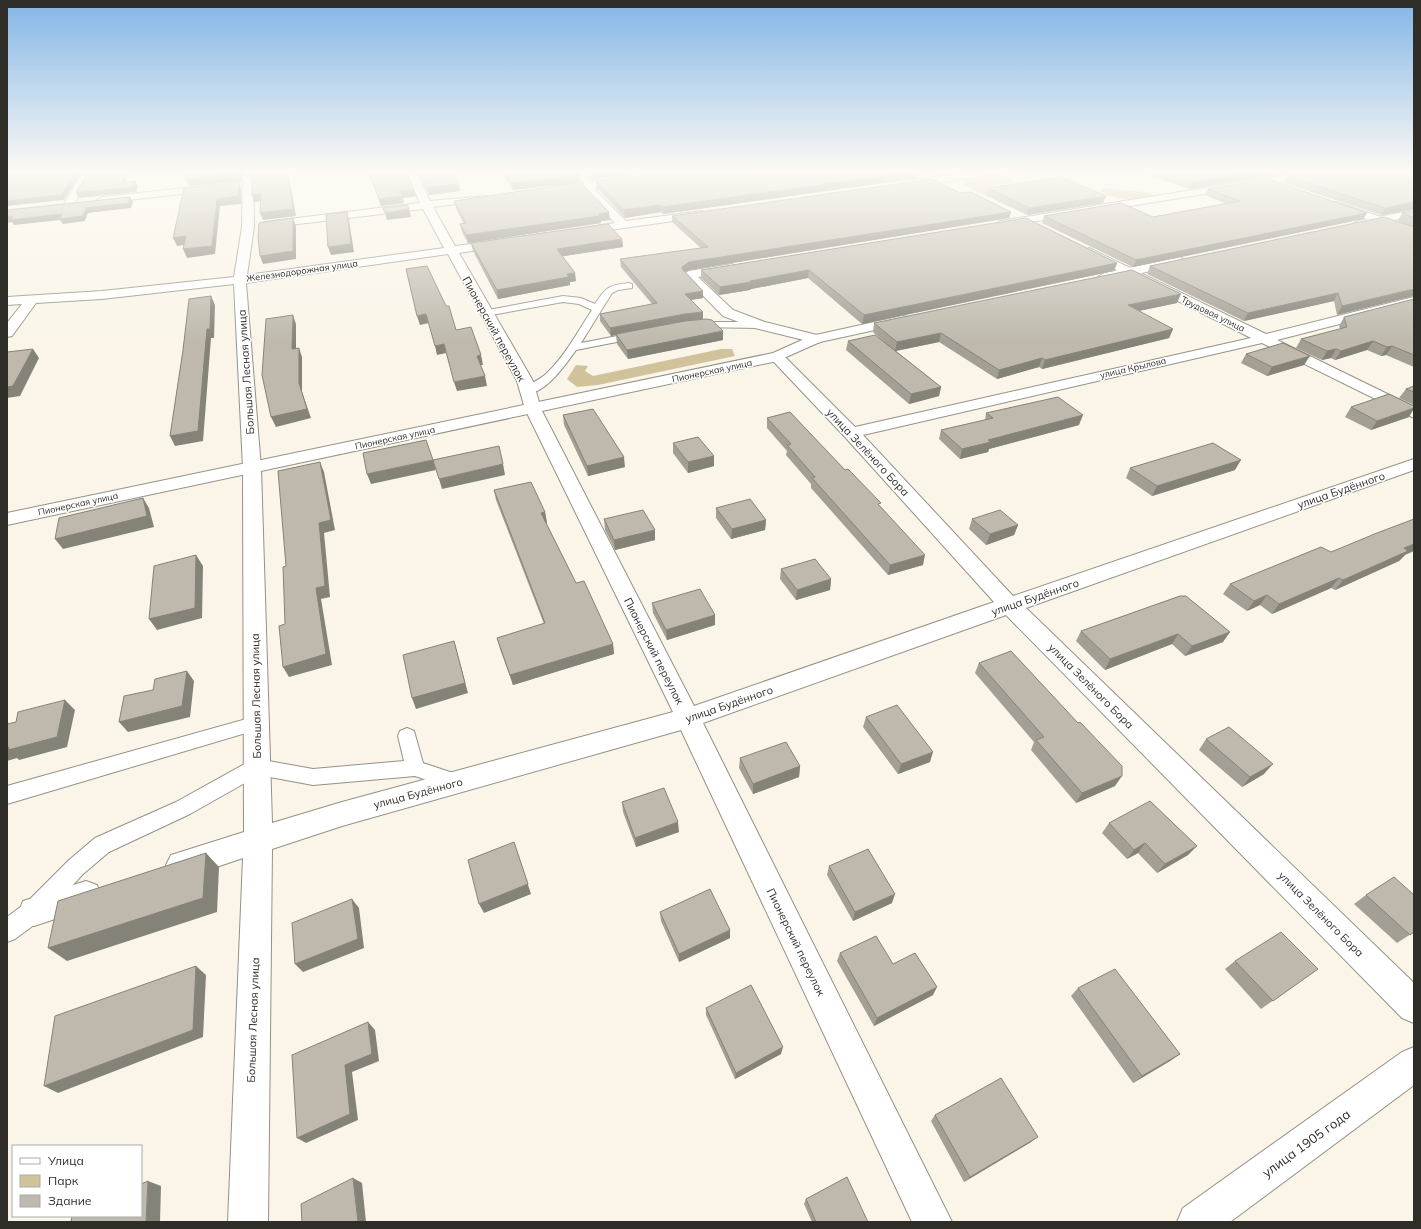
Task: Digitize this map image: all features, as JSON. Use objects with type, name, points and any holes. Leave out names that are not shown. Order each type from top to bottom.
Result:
[{"type":"street","name":"Большая Лесная улица","points":[[248,228],[240,280],[252,468],[258,841],[248,1222]]},
{"type":"street","name":"Пионерский переулок","points":[[439,228],[525,381],[530,400],[688,718],[932,1222]]},
{"type":"street","points":[[568,233],[600,228]]},
{"type":"street","points":[[1041,228],[1046,231]]},
{"type":"street","points":[[1403,228],[1414,232]]},
{"type":"street","name":"Железнодорожная улица","points":[[7,301],[102,295],[240,280],[513,241]]},
{"type":"street","name":"Трудовая улица","points":[[1080,248],[1414,413]]},
{"type":"street","points":[[1089,280],[1196,258]]},
{"type":"street","points":[[744,266],[689,275],[728,313],[760,325],[816,339]]},
{"type":"street","points":[[7,332],[32,299]]},
{"type":"street","name":"улица Крылова","points":[[851,433],[1263,339],[1414,301]]},
{"type":"street","name":"Пионерская улица","points":[[7,519],[252,468],[530,400],[777,357],[816,339],[918,317]]},
{"type":"street","name":"улица Зелёного Бора","points":[[777,357],[851,433],[1010,606],[1414,1006]]},
{"type":"street","name":"улица Будённого","points":[[161,872],[342,814],[688,718],[1414,464]]},
{"type":"street","points":[[34,912],[109,888]]},
{"type":"street","name":"улица 1905 года","points":[[1197,1222],[1414,1064]]},
{"type":"lane","points":[[530,400],[537,388],[545,382],[573,348],[596,308],[608,291],[616,287],[629,286]]},
{"type":"lane","points":[[486,313],[563,299],[581,301],[596,308]]},
{"type":"lane","points":[[686,326],[706,324],[760,325]]},
{"type":"lane","points":[[573,348],[648,334]]},
{"type":"lane","points":[[7,795],[256,723]]},
{"type":"lane","points":[[407,736],[415,768]]},
{"type":"lane","points":[[7,931],[34,912],[76,867],[102,845],[183,808],[257,767],[313,777],[415,768],[455,782]]},
{"type":"green space","points":[[721,349],[732,349],[735,356],[598,385],[577,387],[567,379],[576,365],[588,366],[585,371],[593,376]]},
{"type":"building","points":[[175,228],[214,228],[212,246],[183,249],[186,236],[173,238]]},
{"type":"building","points":[[259,228],[293,228],[293,251],[260,256]]},
{"type":"building","points":[[327,228],[349,228],[351,244],[328,247]]},
{"type":"building","points":[[462,228],[513,228],[466,235]]},
{"type":"building","points":[[577,228],[612,228],[622,239],[557,249],[575,273],[567,274],[569,277],[497,290],[471,243]]},
{"type":"building","points":[[686,228],[906,228],[689,262],[682,267],[682,269],[703,291],[685,294],[703,312],[610,328],[600,314],[657,303],[620,259],[708,247]]},
{"type":"building","points":[[961,228],[1047,228],[1117,263],[864,315],[809,270],[720,287],[701,270]]},
{"type":"building","points":[[1070,228],[1292,228],[1136,260]]},
{"type":"building","points":[[1330,228],[1414,228],[1414,289],[1342,306],[1338,293],[1248,313],[1150,266]]},
{"type":"building","points":[[427,266],[446,306],[449,306],[456,330],[471,327],[481,355],[477,356],[485,376],[454,382],[444,344],[435,346],[426,314],[417,316],[406,269]]},
{"type":"building","points":[[1132,270],[1181,294],[1128,305],[1173,329],[1045,360],[1042,358],[999,370],[941,333],[897,342],[874,323]]},
{"type":"building","points":[[211,296],[210,329],[207,329],[198,431],[170,436],[189,299]]},
{"type":"building","points":[[1414,299],[1414,355],[1392,346],[1387,347],[1373,341],[1341,351],[1336,349],[1327,351],[1301,339],[1347,327],[1344,317]]},
{"type":"building","points":[[293,315],[292,349],[299,348],[299,383],[307,409],[271,417],[262,375],[266,319]]},
{"type":"building","points":[[706,319],[712,320],[723,331],[627,350],[616,334],[685,321]]},
{"type":"building","points":[[875,335],[941,387],[911,394],[848,341]]},
{"type":"building","points":[[1283,343],[1310,356],[1272,367],[1246,354]]},
{"type":"building","points":[[33,349],[13,386],[7,387],[7,352]]},
{"type":"building","points":[[1414,386],[1414,392],[1406,389]]},
{"type":"building","points":[[1389,394],[1414,406],[1414,408],[1377,421],[1351,407]]},
{"type":"building","points":[[1058,397],[1083,415],[988,440],[991,442],[962,449],[941,430],[993,418],[986,413]]},
{"type":"building","points":[[593,409],[624,457],[587,466],[563,415]]},
{"type":"building","points":[[790,412],[845,470],[848,469],[881,503],[878,504],[925,555],[890,565],[812,478],[815,477],[787,445],[791,444],[767,418]]},
{"type":"building","points":[[698,437],[714,456],[688,462],[673,443]]},
{"type":"building","points":[[426,440],[433,460],[367,474],[363,453]]},
{"type":"building","points":[[1213,443],[1241,460],[1157,486],[1130,468]]},
{"type":"building","points":[[499,446],[503,464],[439,479],[433,460]]},
{"type":"building","points":[[320,462],[331,520],[319,523],[325,586],[316,588],[326,654],[283,667],[279,626],[285,624],[283,567],[286,566],[278,471]]},
{"type":"building","points":[[531,482],[545,512],[541,513],[576,583],[584,581],[613,644],[510,675],[497,638],[545,623],[494,490]]},
{"type":"building","points":[[143,498],[147,516],[55,539],[59,518]]},
{"type":"building","points":[[750,499],[766,520],[732,529],[716,508]]},
{"type":"building","points":[[643,510],[655,530],[614,540],[604,519]]},
{"type":"building","points":[[1000,510],[1018,525],[990,534],[972,519]]},
{"type":"building","points":[[1414,519],[1414,544],[1404,548],[1408,551],[1343,580],[1339,578],[1279,604],[1267,595],[1254,601],[1230,584],[1321,547],[1331,552]]},
{"type":"building","points":[[196,555],[195,608],[149,619],[154,566]]},
{"type":"building","points":[[815,559],[831,579],[797,590],[781,569]]},
{"type":"building","points":[[700,589],[715,615],[666,630],[652,603]]},
{"type":"building","points":[[1180,596],[1186,596],[1230,632],[1192,646],[1178,634],[1110,659],[1081,631]]},
{"type":"building","points":[[454,641],[465,683],[412,698],[403,655]]},
{"type":"building","points":[[1011,651],[1078,723],[1080,722],[1122,766],[1122,776],[1082,793],[1036,740],[1044,737],[979,663]]},
{"type":"building","points":[[187,671],[182,706],[119,722],[124,696],[153,690],[155,679]]},
{"type":"building","points":[[65,700],[57,737],[8,750],[7,724],[16,722],[18,712]]},
{"type":"building","points":[[897,705],[933,752],[901,764],[866,717]]},
{"type":"building","points":[[1229,727],[1273,764],[1250,777],[1206,739]]},
{"type":"building","points":[[786,742],[800,766],[753,784],[740,758]]},
{"type":"building","points":[[664,788],[678,822],[635,838],[622,802]]},
{"type":"building","points":[[1150,801],[1197,846],[1165,864],[1145,843],[1134,850],[1109,823]]},
{"type":"building","points":[[514,842],[528,884],[479,904],[468,860]]},
{"type":"building","points":[[868,849],[895,894],[855,912],[829,866]]},
{"type":"building","points":[[206,853],[203,898],[48,948],[58,901]]},
{"type":"building","points":[[1394,877],[1414,895],[1414,932],[1410,935],[1366,895]]},
{"type":"building","points":[[710,889],[730,930],[679,954],[660,912]]},
{"type":"building","points":[[352,899],[358,939],[295,964],[292,923]]},
{"type":"building","points":[[1281,932],[1318,969],[1273,1001],[1235,961]]},
{"type":"building","points":[[876,936],[893,964],[915,953],[937,987],[877,1018],[840,953]]},
{"type":"building","points":[[196,966],[193,1030],[44,1086],[55,1016]]},
{"type":"building","points":[[1115,969],[1180,1054],[1142,1076],[1078,988]]},
{"type":"building","points":[[751,985],[783,1047],[736,1073],[706,1008]]},
{"type":"building","points":[[368,1022],[372,1054],[345,1065],[350,1114],[297,1138],[292,1055]]},
{"type":"building","points":[[1001,1078],[1038,1137],[970,1177],[935,1115]]},
{"type":"building","points":[[847,1177],[868,1222],[816,1222],[806,1199]]},
{"type":"building","points":[[353,1178],[358,1222],[302,1222],[301,1204]]},
{"type":"building","points":[[148,1181],[146,1222],[71,1222],[72,1217],[142,1217],[142,1184]]}]
